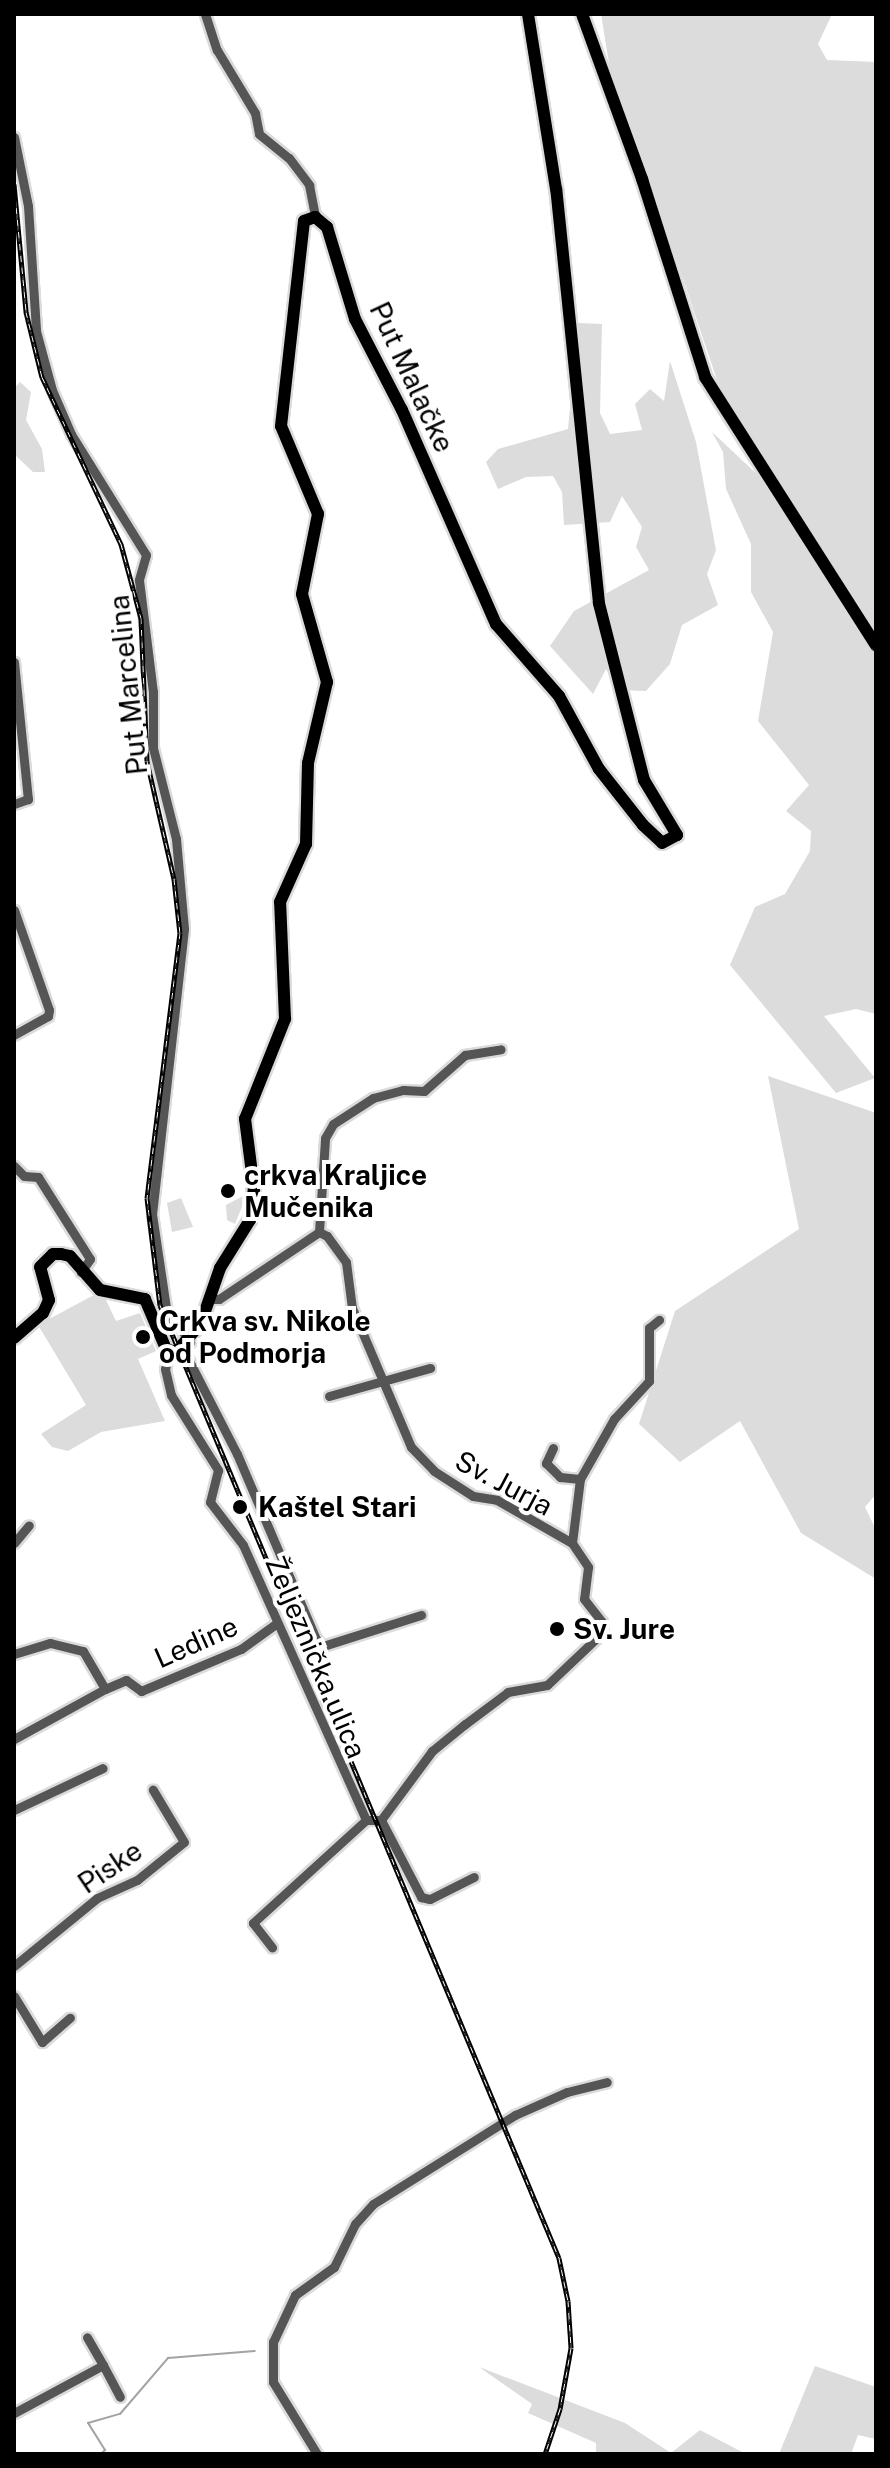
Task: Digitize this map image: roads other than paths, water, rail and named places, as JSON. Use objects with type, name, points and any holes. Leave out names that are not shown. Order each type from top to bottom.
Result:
[{"type":"main road","name":"Put Malačke","points":[[315,217],[327,227],[355,319],[418,445],[489,611],[559,696],[621,800],[655,839],[672,842],[677,835],[674,824],[644,780],[599,603],[556,189],[528,14]]},
{"type":"main road","points":[[582,14],[642,179],[705,377],[876,645]]},
{"type":"main road","points":[[14,1338],[43,1313],[49,1300],[40,1276],[45,1259],[70,1256],[100,1290],[145,1299],[169,1352],[187,1345],[210,1299],[220,1268],[253,1208],[245,1119],[285,1019],[280,902],[306,844],[308,763],[327,682],[302,594],[318,514],[288,453],[280,414],[297,298],[301,226],[315,217]]},
{"type":"street","points":[[205,14],[217,50],[255,113],[259,134],[289,158],[309,185],[315,217]]},
{"type":"street","name":"Put Marcelina","points":[[14,137],[28,206],[36,331],[52,390],[77,446],[146,555],[139,580],[152,679],[153,748],[176,839],[184,929],[152,1214],[166,1308],[187,1345],[237,1454],[316,1639],[323,1646],[421,1615]]},
{"type":"street","points":[[14,662],[28,799],[14,804]]},
{"type":"street","points":[[14,910],[49,1010],[48,1016],[14,1035]]},
{"type":"street","points":[[210,1299],[219,1299],[319,1232],[325,1138],[333,1124],[373,1098],[403,1090],[424,1091],[465,1055],[501,1049]]},
{"type":"street","points":[[14,1166],[24,1176],[38,1177],[90,1259],[81,1272]]},
{"type":"street","name":"Sv. Jurja","points":[[319,1232],[346,1262],[352,1308],[381,1383],[411,1447],[434,1471],[473,1496],[497,1500],[572,1543],[580,1479]]},
{"type":"street","points":[[553,1448],[546,1463],[560,1477],[580,1479],[614,1419],[649,1381],[649,1328],[659,1320]]},
{"type":"street","name":"Željeznička ulica","points":[[169,1352],[165,1369],[171,1395],[218,1470],[210,1502],[243,1545],[366,1820]]},
{"type":"street","points":[[329,1396],[430,1368]]},
{"type":"street","points":[[14,1543],[29,1525]]},
{"type":"street","points":[[381,1820],[387,1806],[443,1742],[508,1692],[547,1685],[603,1632],[602,1622],[584,1599],[588,1567],[572,1543]]},
{"type":"street","name":"Ledine","points":[[105,1689],[126,1680],[141,1691],[241,1649],[277,1623]]},
{"type":"street","points":[[14,1654],[50,1643],[83,1651],[105,1689],[14,1739]]},
{"type":"street","points":[[14,1810],[103,1768]]},
{"type":"street","name":"Piske","points":[[14,1966],[97,1898],[137,1880],[184,1842],[153,1790]]},
{"type":"street","points":[[272,1947],[253,1923],[366,1820],[381,1820]]},
{"type":"street","points":[[381,1820],[421,1897],[430,1899],[474,1877]]},
{"type":"street","points":[[14,1996],[42,2042],[70,2018]]},
{"type":"street","points":[[317,2454],[273,2382],[273,2342],[295,2295],[334,2267],[355,2224],[373,2204],[515,2115],[567,2092],[607,2082]]},
{"type":"street","points":[[87,2337],[120,2397]]},
{"type":"street","points":[[14,2413],[103,2365]]},
{"type":"waterway","points":[[101,2454],[105,2450],[88,2423],[120,2414],[168,2358],[255,2351]]},
{"type":"railway","points":[[14,184],[26,312],[42,377],[121,544],[141,618],[147,761],[174,879],[180,933],[147,1198],[160,1305],[559,2258],[568,2301],[571,2348],[560,2409],[545,2454]]},
{"type":"place","name":"crkva Kraljice Mučenika","points":[[228,1191]]},
{"type":"place","name":"Crkva sv. Nikole od Podmorja","points":[[143,1337]]},
{"type":"place","name":"Kaštel Stari","points":[[240,1507]]},
{"type":"place","name":"Sv. Jure","points":[[557,1629]]}]
